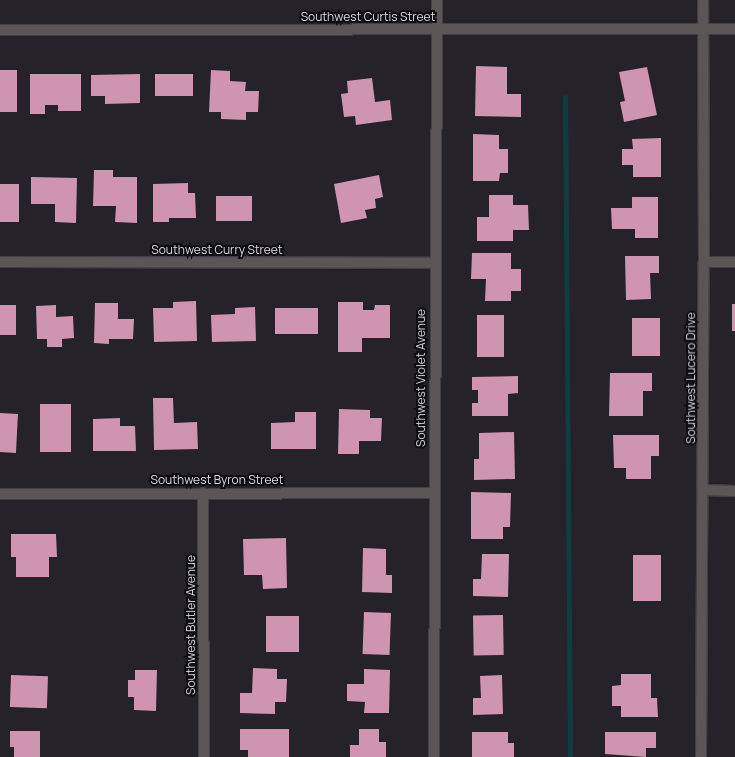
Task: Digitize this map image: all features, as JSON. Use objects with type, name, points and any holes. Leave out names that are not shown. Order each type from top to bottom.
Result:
[{"type":"street","name":"Southwest Violet Avenue","points":[[434,757],[437,0]]},
{"type":"street","name":"Southwest Lucero Drive","points":[[701,757],[704,262],[702,0]]},
{"type":"street","name":"Southwest Curtis Street","points":[[0,30],[735,29]]},
{"type":"street","name":"Southwest Curry Street","points":[[0,262],[435,263]]},
{"type":"street","points":[[704,262],[735,262]]},
{"type":"street","points":[[703,490],[735,491]]},
{"type":"street","name":"Southwest Butler Avenue","points":[[203,493],[204,757]]},
{"type":"street","name":"Southwest Byron Street","points":[[0,494],[434,493]]},
{"type":"building","points":[[476,66],[507,67],[507,94],[521,94],[521,117],[475,116]]},
{"type":"building","points":[[647,67],[657,115],[624,122],[620,102],[625,101],[619,72]]},
{"type":"building","points":[[0,70],[17,70],[17,112],[0,112]]},
{"type":"building","points":[[211,70],[230,71],[230,81],[246,82],[245,91],[259,91],[258,112],[246,112],[246,120],[221,119],[221,112],[209,112]]},
{"type":"building","points":[[30,74],[81,74],[81,111],[58,111],[58,105],[45,105],[45,114],[30,114]]},
{"type":"building","points":[[140,74],[140,103],[105,104],[105,96],[91,96],[91,75]]},
{"type":"building","points":[[155,74],[193,74],[193,96],[155,96]]},
{"type":"building","points":[[372,78],[375,102],[390,100],[392,120],[356,125],[355,116],[344,117],[341,94],[348,93],[347,81]]},
{"type":"building","points":[[473,134],[499,135],[499,149],[508,149],[508,173],[500,173],[499,181],[473,181]]},
{"type":"building","points":[[661,138],[661,177],[633,177],[633,165],[622,165],[622,149],[633,149],[632,139]]},
{"type":"building","points":[[94,170],[113,170],[113,177],[137,177],[137,223],[115,222],[116,206],[93,206]]},
{"type":"building","points":[[379,175],[383,197],[375,199],[376,208],[365,210],[367,218],[341,223],[334,184]]},
{"type":"building","points":[[31,177],[77,178],[76,223],[55,222],[55,204],[31,204]]},
{"type":"building","points":[[188,183],[188,193],[195,193],[196,218],[169,218],[169,222],[153,222],[153,184]]},
{"type":"building","points":[[0,184],[19,184],[19,222],[0,222]]},
{"type":"building","points":[[489,195],[513,195],[513,205],[528,205],[529,230],[513,230],[513,241],[477,241],[477,217],[489,217]]},
{"type":"building","points":[[216,196],[252,196],[252,221],[216,221]]},
{"type":"building","points":[[632,197],[658,197],[658,238],[635,238],[635,229],[612,229],[611,208],[632,208]]},
{"type":"building","points":[[472,253],[511,253],[511,269],[521,269],[521,291],[511,291],[511,301],[485,301],[486,279],[471,279]]},
{"type":"building","points":[[625,256],[659,256],[659,273],[650,273],[651,299],[626,300]]},
{"type":"building","points":[[196,301],[197,341],[154,342],[153,308],[173,308],[173,302]]},
{"type":"building","points":[[338,302],[363,302],[363,310],[374,310],[375,305],[390,305],[390,338],[362,338],[362,352],[338,352]]},
{"type":"building","points":[[95,303],[118,303],[118,319],[134,319],[133,339],[109,339],[109,344],[94,343]]},
{"type":"building","points":[[732,304],[735,304],[735,331],[732,331]]},
{"type":"building","points":[[0,305],[16,305],[16,335],[0,335]]},
{"type":"building","points":[[56,305],[56,317],[73,316],[74,338],[62,339],[62,347],[47,347],[47,339],[37,339],[36,306]]},
{"type":"building","points":[[255,307],[256,341],[212,342],[211,315],[235,314],[235,308]]},
{"type":"building","points":[[275,308],[318,308],[318,334],[275,334]]},
{"type":"building","points":[[477,315],[504,315],[504,357],[477,357]]},
{"type":"building","points":[[632,318],[660,318],[660,356],[632,356]]},
{"type":"building","points":[[610,373],[652,373],[652,391],[643,391],[643,416],[609,416]]},
{"type":"building","points":[[518,376],[518,393],[508,394],[508,416],[472,416],[472,403],[478,403],[478,390],[472,390],[472,377]]},
{"type":"building","points":[[153,398],[173,398],[174,423],[197,422],[198,449],[154,450]]},
{"type":"building","points":[[40,404],[71,404],[71,452],[40,452]]},
{"type":"building","points":[[339,409],[370,410],[370,418],[382,418],[381,441],[359,441],[359,454],[338,454]]},
{"type":"building","points":[[295,412],[316,412],[316,449],[271,449],[271,423],[295,422]]},
{"type":"building","points":[[0,413],[18,414],[16,453],[0,452]]},
{"type":"building","points":[[120,418],[120,426],[135,426],[136,451],[93,451],[93,419]]},
{"type":"building","points":[[514,432],[515,479],[474,480],[474,459],[479,459],[479,433]]},
{"type":"building","points":[[613,435],[659,435],[659,456],[651,456],[651,479],[626,479],[626,468],[614,468]]},
{"type":"building","points":[[471,492],[511,493],[510,527],[503,527],[503,539],[471,539]]},
{"type":"building","points":[[11,534],[56,534],[57,557],[49,557],[49,577],[16,577],[16,557],[11,557]]},
{"type":"building","points":[[286,538],[287,588],[263,589],[262,575],[244,575],[243,539]]},
{"type":"building","points":[[363,548],[386,549],[386,575],[392,575],[392,593],[362,592]]},
{"type":"building","points":[[482,554],[509,554],[508,597],[473,596],[473,579],[481,579]]},
{"type":"building","points":[[633,555],[661,555],[661,601],[633,601]]},
{"type":"building","points":[[364,612],[391,613],[390,655],[363,654]]},
{"type":"building","points":[[503,615],[504,655],[474,656],[473,616]]},
{"type":"building","points":[[266,616],[299,616],[299,652],[266,652]]},
{"type":"building","points":[[253,668],[277,669],[277,679],[287,679],[286,702],[275,702],[275,714],[240,713],[240,693],[252,693]]},
{"type":"building","points":[[364,669],[390,670],[389,713],[364,713],[365,702],[347,701],[347,684],[364,684]]},
{"type":"building","points":[[135,670],[157,670],[156,711],[134,710],[134,697],[128,697],[128,680],[135,680]]},
{"type":"building","points":[[621,674],[651,674],[651,698],[657,698],[658,717],[621,717],[621,706],[612,706],[612,686],[621,685]]},
{"type":"building","points":[[11,675],[48,676],[47,708],[10,707]]},
{"type":"building","points":[[502,675],[503,714],[473,715],[473,698],[481,698],[480,676]]},
{"type":"building","points":[[240,729],[289,729],[289,757],[248,757],[248,750],[240,750]]},
{"type":"building","points":[[359,729],[379,729],[379,742],[386,742],[386,757],[350,757],[350,745],[359,745]]},
{"type":"building","points":[[10,731],[40,731],[40,757],[14,757],[14,747],[10,747]]},
{"type":"building","points":[[472,732],[508,732],[508,743],[514,743],[514,757],[472,757]]},
{"type":"building","points":[[605,732],[656,732],[656,748],[646,748],[646,757],[605,754]]},
{"type":"waterway","points":[[565,97],[570,755]]}]
